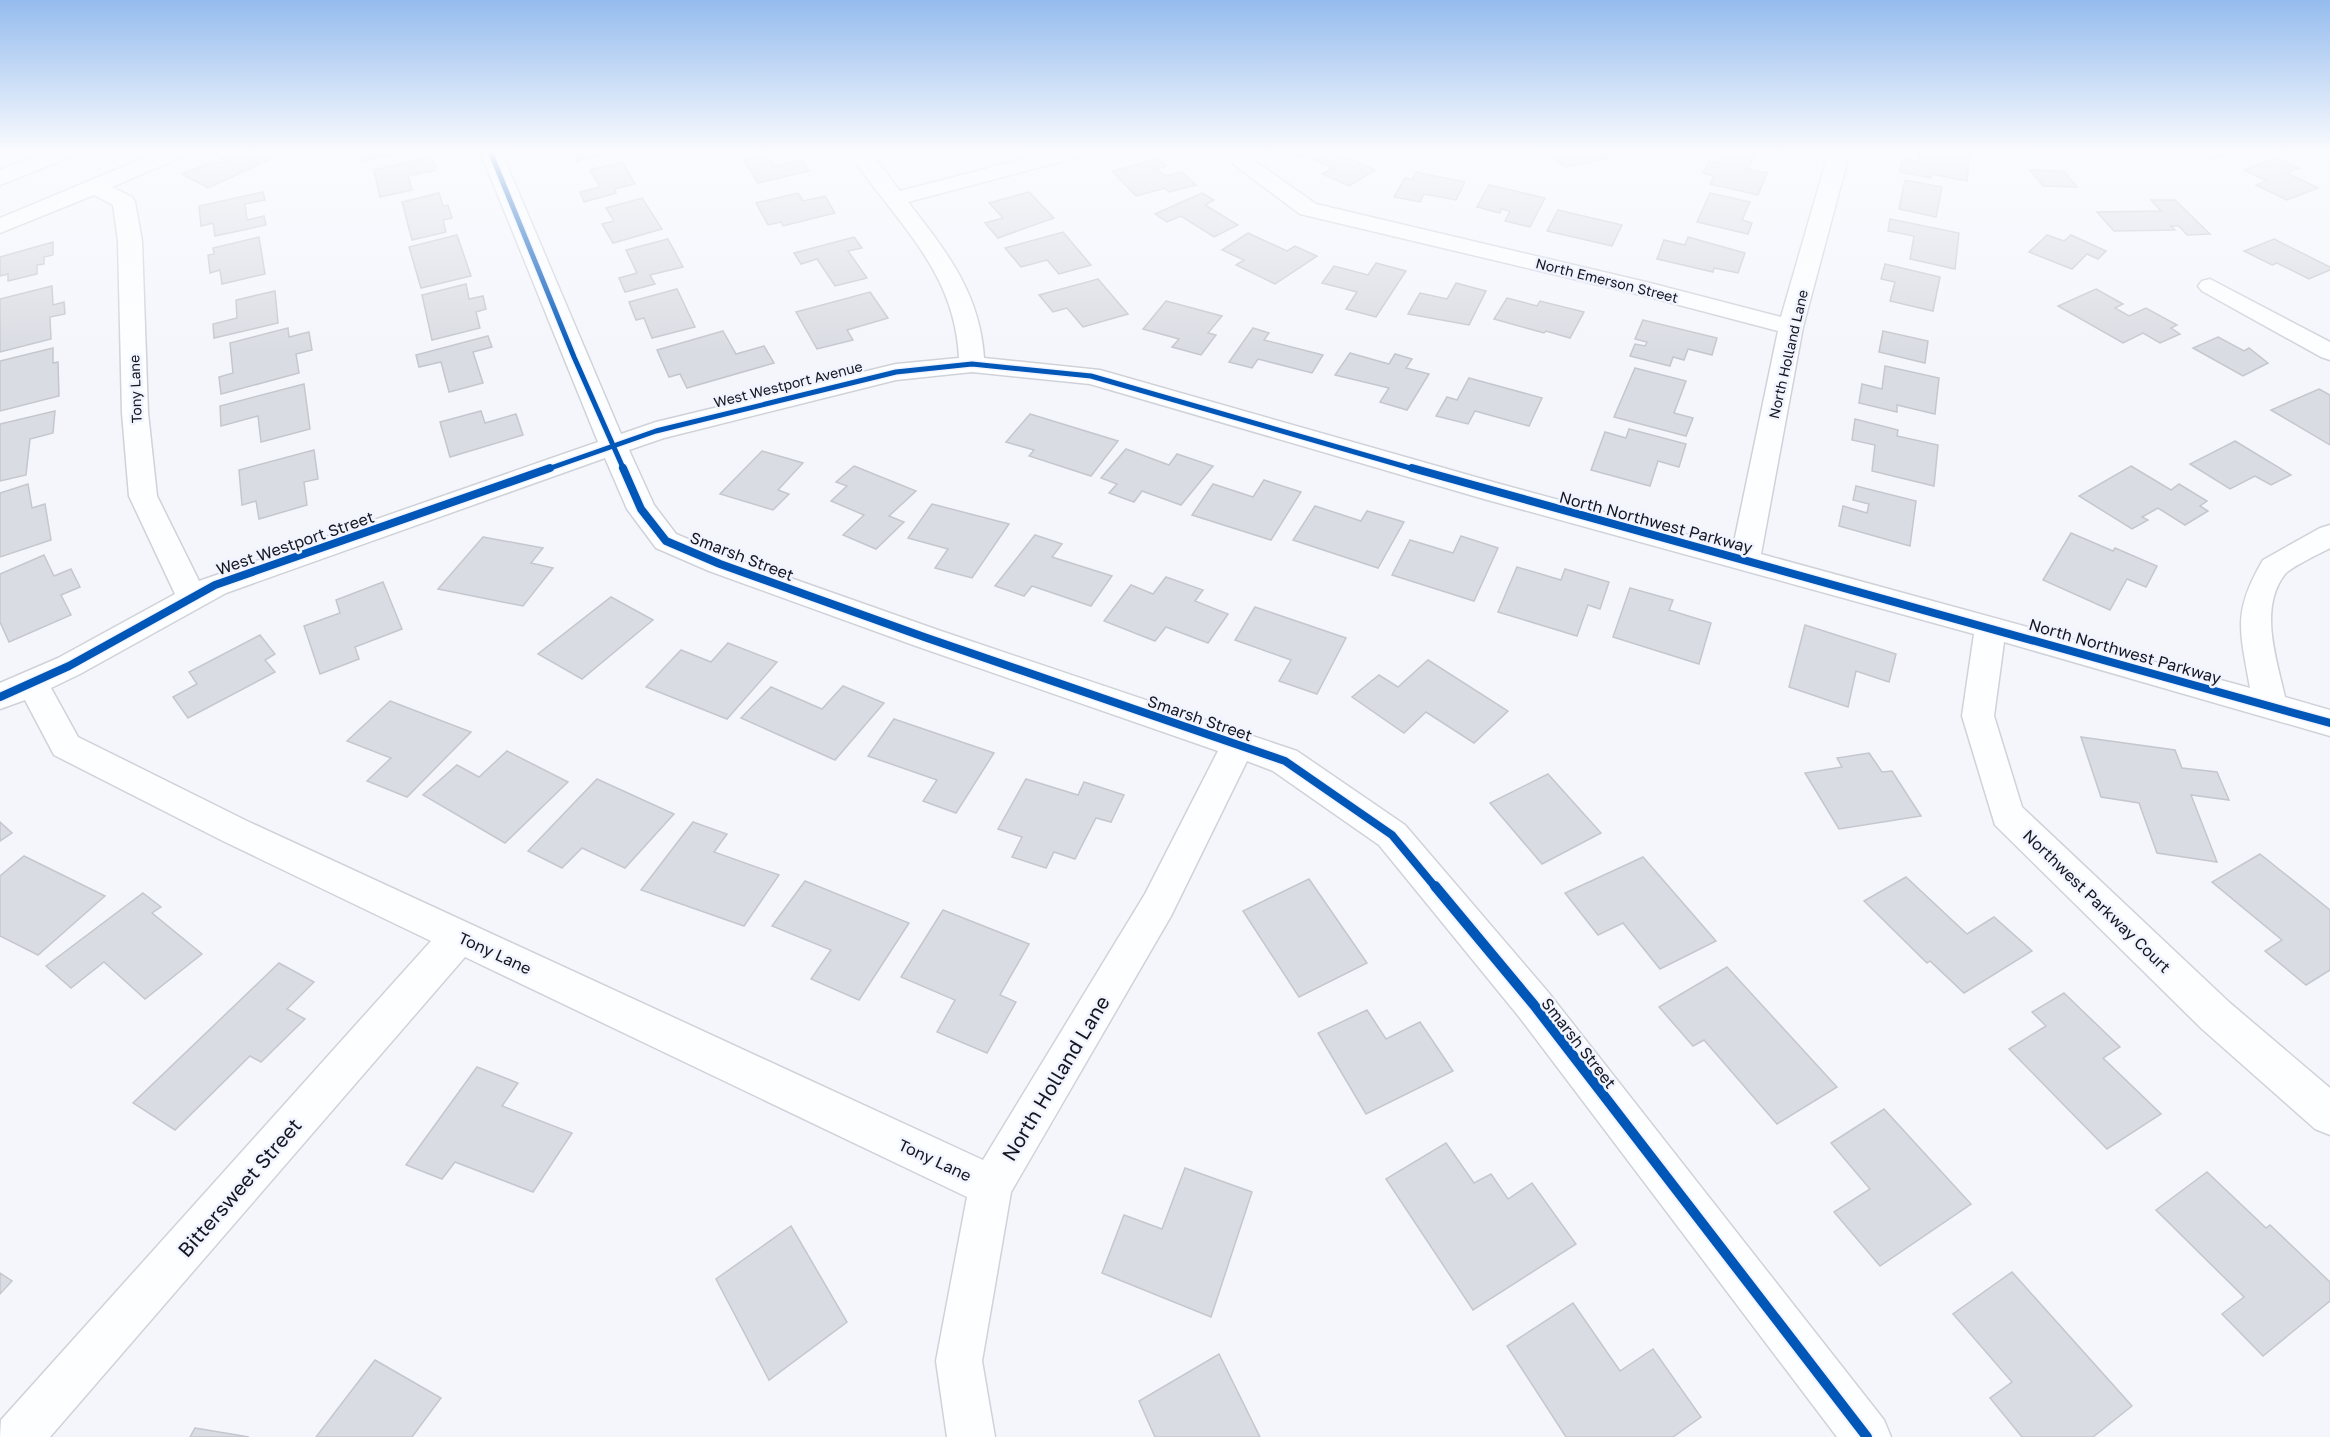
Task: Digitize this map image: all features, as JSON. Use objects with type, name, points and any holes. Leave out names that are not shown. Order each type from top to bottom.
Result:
[{"type":"street","points":[[0,226],[19,218]]},
{"type":"street","name":"Tony Lane","points":[[126,218],[130,241],[135,413],[143,496],[192,598]]},
{"type":"street","name":"Smarsh Street","points":[[518,218],[641,508],[666,541],[720,564],[905,630],[1285,761],[1392,835],[1534,1005],[1867,1437]]},
{"type":"street","points":[[909,218],[944,264],[970,329],[972,364]]},
{"type":"street","name":"North Emerson Street","points":[[1346,218],[1650,290],[1791,327]]},
{"type":"street","name":"North Holland Lane","points":[[1745,560],[1791,327],[1821,218]]},
{"type":"street","points":[[2210,286],[2330,352]]},
{"type":"street","name":"West Westport Avenue","points":[[613,446],[656,431],[830,386],[896,372],[972,364]]},
{"type":"street","name":"North Northwest Parkway","points":[[972,364],[1028,368],[1112,382],[1494,492],[1991,627],[2330,723]]},
{"type":"street","name":"West Westport Street","points":[[16,690],[69,666],[214,585],[613,446]]},
{"type":"street","points":[[2270,706],[2255,629],[2257,603],[2274,567],[2330,535]]},
{"type":"street","name":"Northwest Parkway Court","points":[[1991,627],[1978,716],[2007,814],[2216,1016],[2330,1115]]},
{"type":"street","name":"Tony Lane","points":[[16,690],[66,746],[235,831],[991,1186]]},
{"type":"street","name":"North Holland Lane","points":[[971,1437],[959,1361],[991,1186],[1158,905],[1238,745]]},
{"type":"street","name":"Bittersweet Street","points":[[18,1437],[460,936]]},
{"type":"building","points":[[200,218],[247,218],[247,220],[264,218],[266,225],[215,236],[213,223],[201,226]]},
{"type":"building","points":[[406,218],[452,218],[443,220],[446,232],[412,240]]},
{"type":"building","points":[[612,218],[655,218],[662,229],[613,243],[602,224],[614,221]]},
{"type":"building","points":[[764,218],[815,218],[783,226],[781,222],[768,225]]},
{"type":"building","points":[[1003,218],[1054,218],[998,238],[985,223]]},
{"type":"building","points":[[1161,218],[1176,218],[1167,222]]},
{"type":"building","points":[[1184,218],[1227,218],[1238,225],[1214,237]]},
{"type":"building","points":[[1506,218],[1535,218],[1530,227],[1505,221]]},
{"type":"building","points":[[1554,218],[1592,218],[1622,225],[1612,246],[1547,231]]},
{"type":"building","points":[[1699,218],[1743,218],[1742,220],[1752,223],[1748,234],[1697,222]]},
{"type":"building","points":[[2102,218],[2194,218],[2210,234],[2187,235],[2179,226],[2171,226],[2175,230],[2114,231]]},
{"type":"building","points":[[1890,219],[1959,233],[1955,269],[1910,259],[1914,236],[1888,231]]},
{"type":"building","points":[[1063,232],[1091,265],[1059,274],[1047,260],[1021,267],[1005,248]]},
{"type":"building","points":[[1248,233],[1287,251],[1295,246],[1317,256],[1275,284],[1236,265],[1244,260],[1222,250]]},
{"type":"building","points":[[457,235],[471,276],[421,288],[409,247]]},
{"type":"building","points":[[2047,235],[2064,241],[2071,235],[2106,251],[2098,259],[2087,254],[2072,269],[2029,252]]},
{"type":"building","points":[[259,237],[265,274],[222,284],[220,270],[210,273],[208,255],[214,254],[213,248]]},
{"type":"building","points":[[854,237],[862,248],[848,251],[867,278],[835,286],[817,259],[801,264],[794,253]]},
{"type":"building","points":[[1688,237],[1745,253],[1738,273],[1714,268],[1713,272],[1657,259],[1664,240],[1685,245]]},
{"type":"building","points":[[668,239],[683,267],[650,275],[655,284],[625,292],[619,278],[637,273],[626,250]]},
{"type":"building","points":[[2274,239],[2330,267],[2330,270],[2309,279],[2277,263],[2272,265],[2244,251]]},
{"type":"building","points":[[53,242],[53,255],[44,257],[44,264],[37,265],[37,274],[8,281],[8,274],[0,276],[0,257]]},
{"type":"building","points":[[1376,263],[1406,271],[1376,317],[1346,309],[1357,292],[1322,283],[1334,266],[1368,275]]},
{"type":"building","points":[[1885,264],[1940,277],[1933,311],[1890,301],[1895,282],[1881,279]]},
{"type":"building","points":[[1098,279],[1128,314],[1083,327],[1067,308],[1053,312],[1039,295]]},
{"type":"building","points":[[1456,283],[1486,291],[1469,325],[1408,314],[1420,293],[1447,299]]},
{"type":"building","points":[[466,284],[469,299],[483,296],[486,309],[476,312],[480,328],[432,340],[422,295]]},
{"type":"building","points":[[52,286],[53,305],[64,302],[65,314],[50,317],[51,339],[0,352],[0,299]]},
{"type":"building","points":[[677,289],[695,327],[652,338],[644,318],[636,320],[629,302]]},
{"type":"building","points":[[2096,289],[2123,304],[2115,308],[2129,316],[2146,308],[2177,325],[2171,328],[2180,334],[2160,343],[2143,333],[2123,343],[2058,306]]},
{"type":"building","points":[[275,291],[278,323],[214,338],[213,324],[237,318],[236,300]]},
{"type":"building","points":[[870,292],[888,318],[847,330],[853,340],[817,349],[796,312]]},
{"type":"building","points":[[1507,298],[1537,306],[1540,301],[1584,312],[1570,338],[1494,319]]},
{"type":"building","points":[[1166,301],[1222,316],[1208,333],[1216,335],[1201,355],[1172,347],[1179,339],[1143,329]]},
{"type":"building","points":[[1643,320],[1717,338],[1712,355],[1688,349],[1684,360],[1673,357],[1670,366],[1630,356],[1635,344],[1645,346],[1647,342],[1635,339]]},
{"type":"building","points":[[288,328],[289,337],[309,332],[312,350],[296,354],[299,373],[221,394],[219,377],[233,373],[230,343]]},
{"type":"building","points":[[1253,328],[1269,333],[1264,340],[1323,355],[1312,373],[1258,359],[1252,368],[1229,362]]},
{"type":"building","points":[[723,331],[736,354],[764,346],[774,363],[687,388],[680,374],[669,377],[657,350]]},
{"type":"building","points":[[1883,331],[1928,341],[1925,363],[1879,352]]},
{"type":"building","points":[[488,336],[492,347],[473,352],[483,383],[449,392],[441,362],[419,367],[416,355]]},
{"type":"building","points":[[2218,337],[2244,351],[2249,348],[2268,363],[2243,376],[2193,348]]},
{"type":"building","points":[[53,348],[53,363],[58,362],[59,396],[0,411],[0,361]]},
{"type":"building","points":[[1350,353],[1389,364],[1395,354],[1412,359],[1406,368],[1429,374],[1407,410],[1380,402],[1389,388],[1335,375]]},
{"type":"building","points":[[1885,366],[1939,378],[1935,414],[1897,405],[1897,412],[1859,403],[1862,384],[1882,389]]},
{"type":"building","points":[[1635,368],[1686,381],[1674,413],[1693,418],[1686,436],[1614,417]]},
{"type":"building","points":[[1469,378],[1542,398],[1529,426],[1475,411],[1468,424],[1436,416],[1447,397],[1457,400]]},
{"type":"building","points":[[304,384],[310,429],[261,442],[258,416],[221,426],[220,406]]},
{"type":"building","points":[[2319,389],[2330,395],[2330,445],[2271,410]]},
{"type":"building","points":[[55,411],[53,433],[30,439],[26,475],[0,481],[0,424]]},
{"type":"building","points":[[481,411],[485,423],[516,414],[523,435],[450,457],[440,422]]},
{"type":"building","points":[[1030,414],[1118,441],[1091,476],[1029,456],[1034,450],[1006,442]]},
{"type":"building","points":[[1855,419],[1898,430],[1897,436],[1938,445],[1934,486],[1872,471],[1875,445],[1852,440]]},
{"type":"building","points":[[1629,429],[1686,444],[1679,467],[1658,461],[1650,486],[1591,470],[1605,432],[1626,438]]},
{"type":"building","points":[[2235,441],[2291,475],[2271,485],[2255,476],[2230,489],[2190,464]]},
{"type":"building","points":[[1126,449],[1169,465],[1177,454],[1213,466],[1181,505],[1142,491],[1134,502],[1109,493],[1117,484],[1101,478]]},
{"type":"building","points":[[314,450],[318,479],[304,482],[307,505],[259,519],[256,501],[242,505],[239,470]]},
{"type":"building","points":[[762,451],[803,463],[778,490],[789,494],[773,510],[720,494]]},
{"type":"building","points":[[854,466],[916,491],[889,516],[904,522],[876,549],[843,535],[864,515],[831,501],[847,486],[836,482]]},
{"type":"building","points":[[2131,466],[2171,490],[2179,484],[2207,501],[2200,506],[2208,511],[2185,525],[2158,508],[2142,517],[2148,520],[2132,529],[2079,496]]},
{"type":"building","points":[[1264,480],[1301,492],[1271,540],[1192,515],[1213,484],[1253,497]]},
{"type":"building","points":[[28,484],[32,508],[45,504],[51,540],[0,557],[0,493]]},
{"type":"building","points":[[1856,486],[1916,501],[1910,546],[1839,526],[1843,506],[1867,513],[1869,504],[1853,500]]},
{"type":"building","points":[[932,504],[1009,524],[972,578],[935,568],[948,549],[908,538]]},
{"type":"building","points":[[1315,506],[1361,521],[1367,511],[1404,522],[1378,568],[1293,540]]},
{"type":"building","points":[[2071,533],[2157,566],[2146,587],[2127,579],[2110,610],[2043,580]]},
{"type":"building","points":[[1035,535],[1062,544],[1052,557],[1112,576],[1091,606],[1032,586],[1024,596],[995,586]]},
{"type":"building","points":[[1461,536],[1498,548],[1474,601],[1392,575],[1410,540],[1453,553]]},
{"type":"building","points":[[483,537],[543,548],[531,563],[553,568],[523,606],[438,589]]},
{"type":"building","points":[[44,555],[54,576],[71,569],[80,587],[61,595],[71,615],[9,642],[0,622],[0,574]]},
{"type":"building","points":[[1517,567],[1561,580],[1565,569],[1609,582],[1600,609],[1588,605],[1577,636],[1498,612]]},
{"type":"building","points":[[1166,577],[1203,590],[1195,601],[1228,614],[1208,643],[1166,627],[1155,641],[1104,621],[1131,585],[1153,594]]},
{"type":"building","points":[[383,582],[402,629],[355,647],[359,659],[320,674],[304,626],[340,613],[336,600]]},
{"type":"building","points":[[1630,588],[1673,600],[1669,610],[1711,623],[1699,664],[1613,637]]},
{"type":"building","points":[[611,597],[653,620],[582,679],[538,654]]},
{"type":"building","points":[[1255,607],[1346,638],[1317,694],[1279,681],[1291,660],[1235,640]]},
{"type":"building","points":[[1805,625],[1896,654],[1889,682],[1856,671],[1848,707],[1789,687]]},
{"type":"building","points":[[260,635],[275,654],[265,660],[275,672],[188,718],[173,697],[197,684],[189,672]]},
{"type":"building","points":[[728,643],[777,662],[727,719],[646,687],[681,650],[711,662]]},
{"type":"building","points":[[1428,660],[1508,711],[1474,743],[1426,712],[1404,733],[1352,697],[1379,675],[1398,687]]},
{"type":"building","points":[[843,686],[884,703],[835,760],[741,718],[771,687],[822,709]]},
{"type":"building","points":[[390,701],[471,732],[407,797],[367,781],[391,758],[347,741]]},
{"type":"building","points":[[894,719],[994,753],[956,813],[923,801],[937,780],[868,756]]},
{"type":"building","points":[[2081,737],[2175,750],[2182,768],[2217,772],[2229,800],[2191,795],[2217,862],[2157,853],[2139,803],[2101,797]]},
{"type":"building","points":[[507,751],[568,782],[505,843],[423,795],[457,765],[479,777]]},
{"type":"building","points":[[1869,753],[1882,772],[1892,771],[1921,816],[1839,829],[1805,773],[1842,767],[1837,758]]},
{"type":"building","points":[[1548,774],[1601,833],[1542,864],[1490,803]]},
{"type":"building","points":[[597,779],[674,814],[625,868],[582,848],[562,868],[528,851]]},
{"type":"building","points":[[1026,779],[1078,795],[1084,782],[1124,795],[1111,822],[1096,818],[1075,859],[1054,852],[1046,868],[1012,857],[1022,837],[998,829]]},
{"type":"building","points":[[0,822],[12,833],[0,841]]},
{"type":"building","points":[[693,822],[727,834],[714,852],[779,875],[744,926],[641,890]]},
{"type":"building","points":[[2260,854],[2330,910],[2330,970],[2306,985],[2265,951],[2282,940],[2212,882]]},
{"type":"building","points":[[24,856],[105,896],[38,955],[0,936],[0,876]]},
{"type":"building","points":[[1643,857],[1716,941],[1660,969],[1623,923],[1598,935],[1565,893]]},
{"type":"building","points":[[1906,877],[1967,934],[1994,917],[2032,951],[1964,993],[1930,961],[1927,963],[1864,901]]},
{"type":"building","points":[[1309,879],[1367,963],[1299,997],[1243,911]]},
{"type":"building","points":[[805,881],[909,923],[859,1000],[811,979],[831,950],[772,926]]},
{"type":"building","points":[[143,893],[161,907],[152,913],[202,954],[145,999],[104,962],[71,988],[46,966]]},
{"type":"building","points":[[943,910],[1029,944],[1000,995],[1016,1002],[987,1053],[937,1032],[955,1000],[901,977]]},
{"type":"building","points":[[279,963],[314,982],[287,1009],[305,1019],[261,1062],[250,1056],[175,1130],[133,1103]]},
{"type":"building","points":[[1727,967],[1837,1087],[1777,1124],[1704,1040],[1693,1046],[1659,1007]]},
{"type":"building","points":[[2064,993],[2120,1047],[2103,1058],[2161,1114],[2107,1149],[2009,1049],[2046,1026],[2032,1012]]},
{"type":"building","points":[[1367,1010],[1386,1039],[1420,1022],[1453,1071],[1366,1114],[1318,1033]]},
{"type":"building","points":[[477,1067],[518,1083],[502,1106],[572,1133],[533,1192],[455,1162],[442,1179],[406,1165]]},
{"type":"building","points":[[1884,1109],[1971,1204],[1880,1266],[1834,1212],[1870,1189],[1831,1143]]},
{"type":"building","points":[[1446,1143],[1474,1183],[1491,1174],[1508,1199],[1532,1183],[1576,1244],[1473,1310],[1386,1179]]},
{"type":"building","points":[[1185,1168],[1252,1192],[1211,1317],[1102,1273],[1124,1215],[1162,1229]]},
{"type":"building","points":[[2207,1172],[2266,1228],[2270,1225],[2330,1282],[2330,1301],[2263,1356],[2222,1314],[2244,1297],[2156,1210]]},
{"type":"building","points":[[791,1226],[847,1322],[769,1380],[716,1279]]},
{"type":"building","points":[[2012,1272],[2132,1406],[2093,1437],[2022,1437],[1990,1398],[2012,1382],[1953,1314]]},
{"type":"building","points":[[0,1273],[12,1281],[0,1294]]},
{"type":"building","points":[[1573,1303],[1620,1371],[1653,1349],[1701,1417],[1673,1437],[1566,1437],[1507,1346]]},
{"type":"building","points":[[1219,1354],[1260,1437],[1155,1437],[1139,1401]]},
{"type":"building","points":[[375,1360],[441,1398],[412,1437],[316,1437]]},
{"type":"building","points":[[195,1428],[249,1437],[190,1437]]},
{"type":"cycle path","points":[[517,218],[574,357],[641,509],[666,541],[720,564],[927,638],[1285,761],[1392,835],[1534,1005],[1867,1437]]},
{"type":"cycle path","points":[[0,697],[69,666],[215,585],[656,431],[896,372],[972,364],[1091,376],[1494,492],[1991,627],[2330,723]]}]
